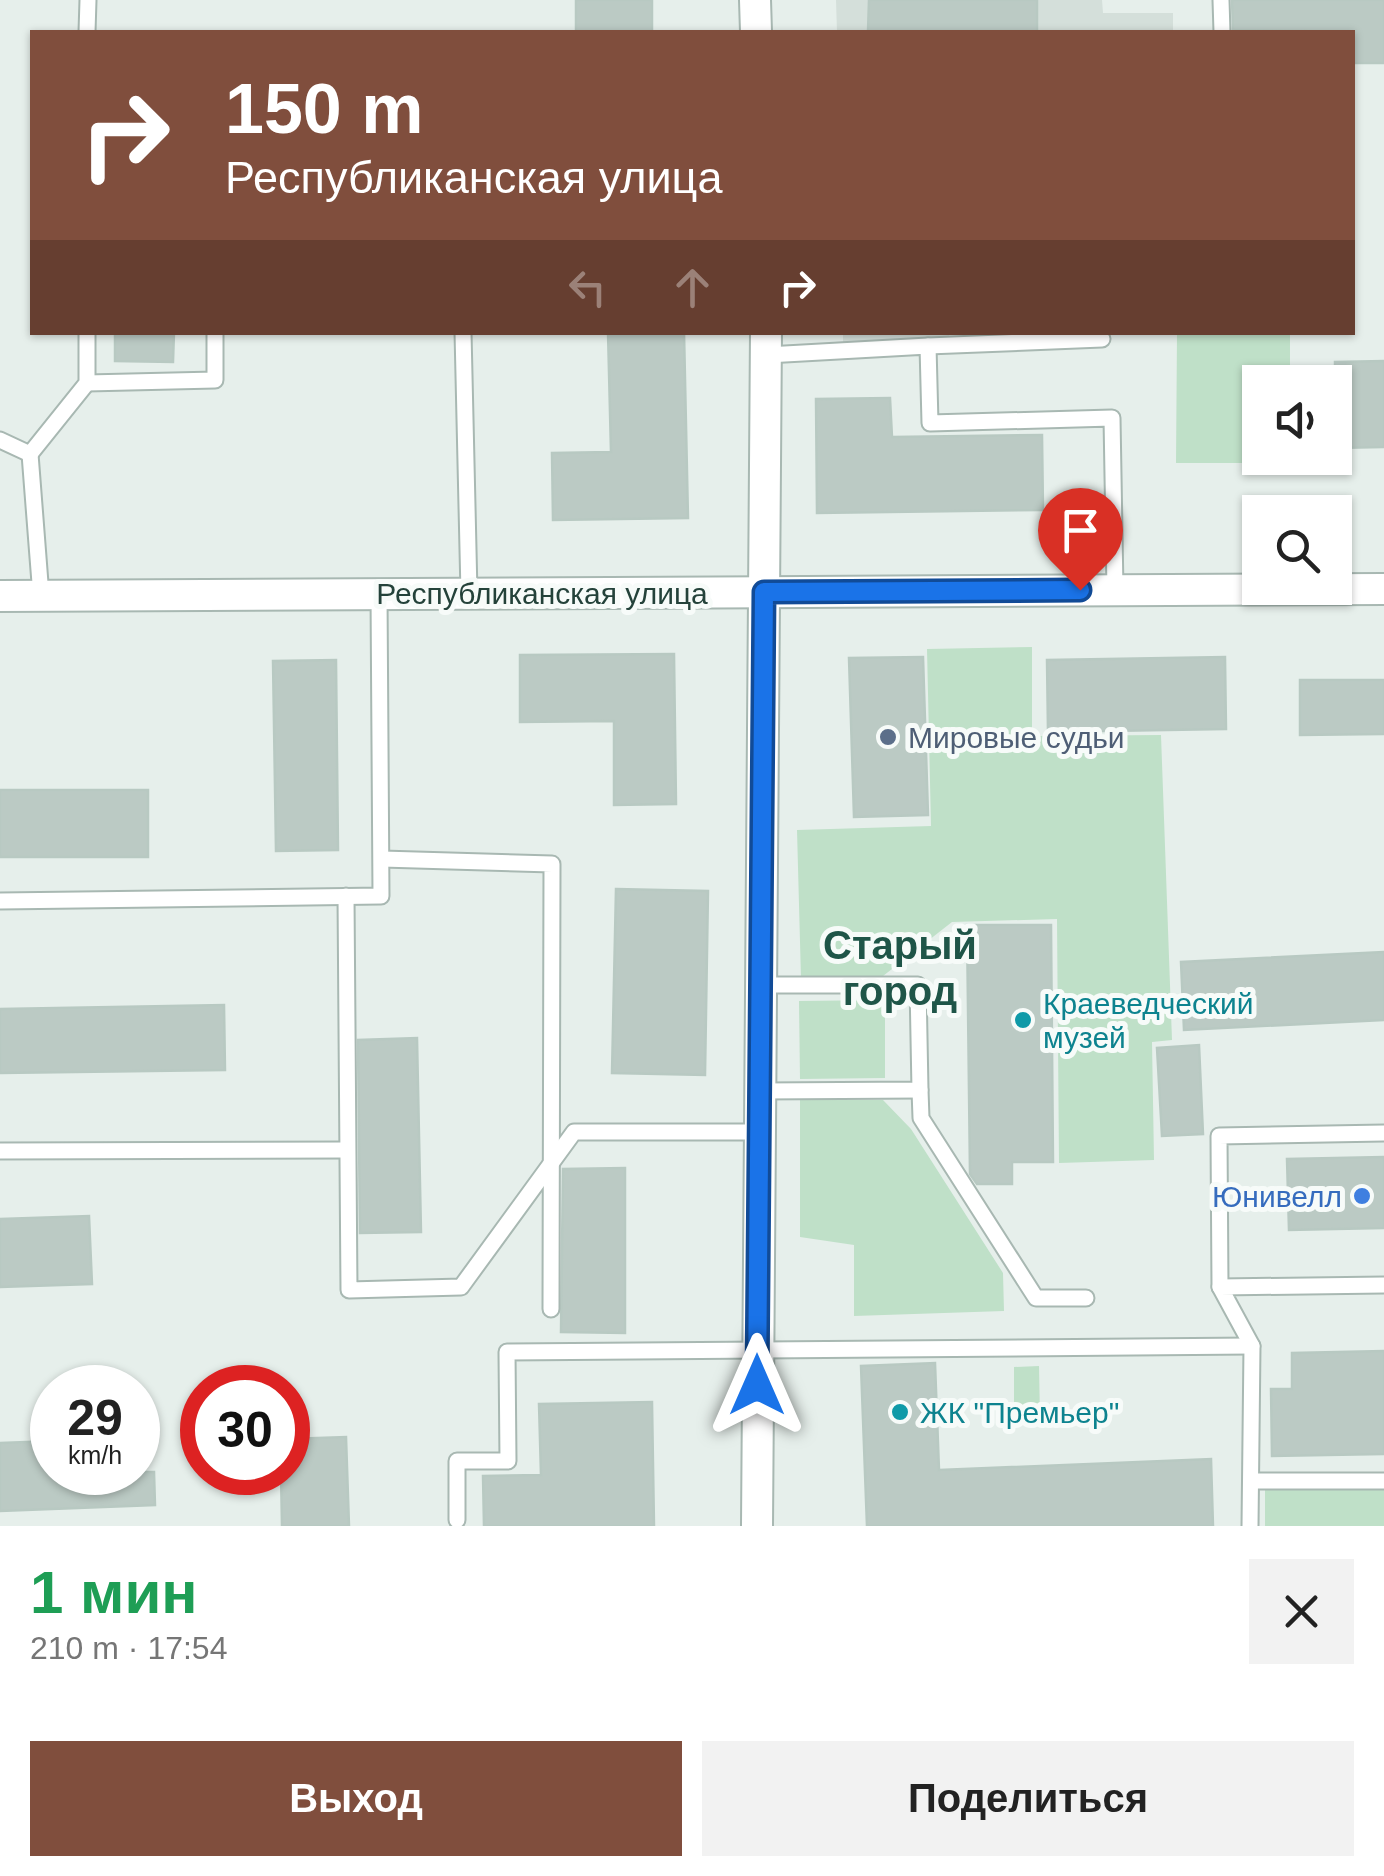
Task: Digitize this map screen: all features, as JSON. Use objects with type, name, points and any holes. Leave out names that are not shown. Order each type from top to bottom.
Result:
[{"type":"street","points":[[755,0],[756,30]]},
{"type":"street","points":[[757,1526],[767,344]]},
{"type":"street","name":"Республиканская улица","points":[[0,596],[1384,588]]},
{"type":"lane","points":[[87,30],[88,0]]},
{"type":"lane","points":[[1220,0],[1222,30]]},
{"type":"lane","points":[[41,596],[30,454],[87,383],[88,335]]},
{"type":"lane","points":[[87,383],[215,380],[215,335]]},
{"type":"lane","points":[[463,335],[469,593]]},
{"type":"lane","points":[[767,344],[928,346],[1102,339]]},
{"type":"lane","points":[[928,346],[930,423],[1112,418],[1115,590]]},
{"type":"lane","points":[[0,440],[30,454]]},
{"type":"lane","points":[[0,902],[380,896],[379,594]]},
{"type":"lane","points":[[382,859],[552,864],[551,1309]]},
{"type":"lane","points":[[346,896],[349,1290],[461,1287],[574,1132]]},
{"type":"lane","points":[[761,985],[918,985],[921,1118],[1036,1298],[1086,1298]]},
{"type":"lane","points":[[760,1091],[920,1090]]},
{"type":"lane","points":[[552,1124],[574,1132],[759,1132]]},
{"type":"lane","points":[[1250,1526],[1252,1346],[1220,1287],[1220,1136],[1384,1133]]},
{"type":"lane","points":[[0,1151],[347,1150]]},
{"type":"lane","points":[[1220,1287],[1384,1284]]},
{"type":"lane","points":[[457,1520],[456,1461],[508,1461],[507,1352],[1252,1346]]},
{"type":"lane","points":[[1251,1481],[1384,1481]]},
{"type":"shaded area","points":[[836,0],[1102,0],[1103,13],[1173,13],[1173,30],[837,30]]},
{"type":"shaded area","points":[[843,335],[950,335],[944,340],[843,342]]},
{"type":"green space","points":[[1177,335],[1290,335],[1290,365],[1242,365],[1242,463],[1176,463]]},
{"type":"green space","points":[[1032,647],[1032,736],[1161,735],[1172,1040],[1152,1042],[1154,1160],[1059,1163],[1057,919],[952,922],[883,976],[801,979],[797,830],[931,826],[927,649]]},
{"type":"green space","points":[[885,1000],[885,1078],[800,1079],[799,1001]]},
{"type":"green space","points":[[800,1100],[883,1100],[911,1129],[1003,1273],[1004,1311],[854,1316],[854,1245],[800,1237]]},
{"type":"green space","points":[[1039,1366],[1040,1418],[1014,1419],[1014,1367]]},
{"type":"green space","points":[[1265,1490],[1384,1490],[1384,1526],[1265,1526]]},
{"type":"building","points":[[576,0],[652,0],[652,30],[576,30]]},
{"type":"building","points":[[869,0],[1037,0],[1037,30],[868,30]]},
{"type":"building","points":[[1232,0],[1384,0],[1384,63],[1355,63],[1355,30],[1233,30]]},
{"type":"building","points":[[115,335],[174,335],[173,362],[115,361]]},
{"type":"building","points":[[608,335],[684,335],[688,518],[553,520],[552,453],[611,452]]},
{"type":"building","points":[[1384,361],[1384,447],[1352,448],[1352,365],[1335,362]]},
{"type":"building","points":[[890,398],[892,437],[1042,435],[1043,510],[817,513],[816,399]]},
{"type":"building","points":[[674,654],[676,804],[614,805],[614,721],[520,722],[520,655]]},
{"type":"building","name":"Мировые судьи","points":[[923,657],[928,815],[854,817],[849,658]]},
{"type":"building","points":[[1225,657],[1226,729],[1048,732],[1047,660]]},
{"type":"building","points":[[336,660],[338,850],[276,851],[273,661]]},
{"type":"building","points":[[1300,680],[1384,680],[1384,734],[1300,735]]},
{"type":"building","points":[[0,790],[148,790],[148,857],[0,857]]},
{"type":"building","points":[[616,889],[708,891],[705,1075],[612,1073]]},
{"type":"building","points":[[967,925],[1051,925],[1053,1162],[1012,1162],[1012,1184],[977,1184],[970,1174]]},
{"type":"building","points":[[1384,952],[1384,1020],[1184,1030],[1181,962]]},
{"type":"building","points":[[224,1005],[225,1070],[0,1073],[0,1009]]},
{"type":"building","points":[[417,1038],[421,1232],[360,1233],[358,1040]]},
{"type":"building","points":[[1199,1045],[1203,1134],[1162,1136],[1157,1048]]},
{"type":"building","points":[[1384,1157],[1384,1228],[1289,1230],[1287,1159]]},
{"type":"building","points":[[625,1168],[625,1333],[561,1332],[563,1169]]},
{"type":"building","points":[[89,1216],[92,1284],[0,1287],[0,1219]]},
{"type":"building","points":[[1384,1351],[1384,1454],[1272,1456],[1271,1389],[1292,1389],[1292,1353]]},
{"type":"building","name":"ЖК \"Премьер\"","points":[[935,1363],[939,1470],[1211,1459],[1213,1526],[867,1526],[861,1366]]},
{"type":"building","points":[[652,1402],[654,1526],[484,1526],[483,1476],[541,1475],[539,1404]]},
{"type":"building","points":[[346,1437],[349,1526],[282,1526],[281,1495],[310,1495],[310,1438]]},
{"type":"building","points":[[30,1442],[30,1495],[155,1495],[155,1505],[0,1511],[0,1443]]},
{"type":"place","name":"Мировые судьи","points":[[888,737]]},
{"type":"place","name":"Краеведческий музей","points":[[1023,1020]]},
{"type":"place","name":"Юнивелл","points":[[1362,1196]]},
{"type":"place","name":"ЖК \"Премьер\"","points":[[900,1412]]},
{"type":"district","name":"Старый город","points":[[900,968]]},
{"type":"route","points":[[757,1385],[764,592],[1080,590]]}]
